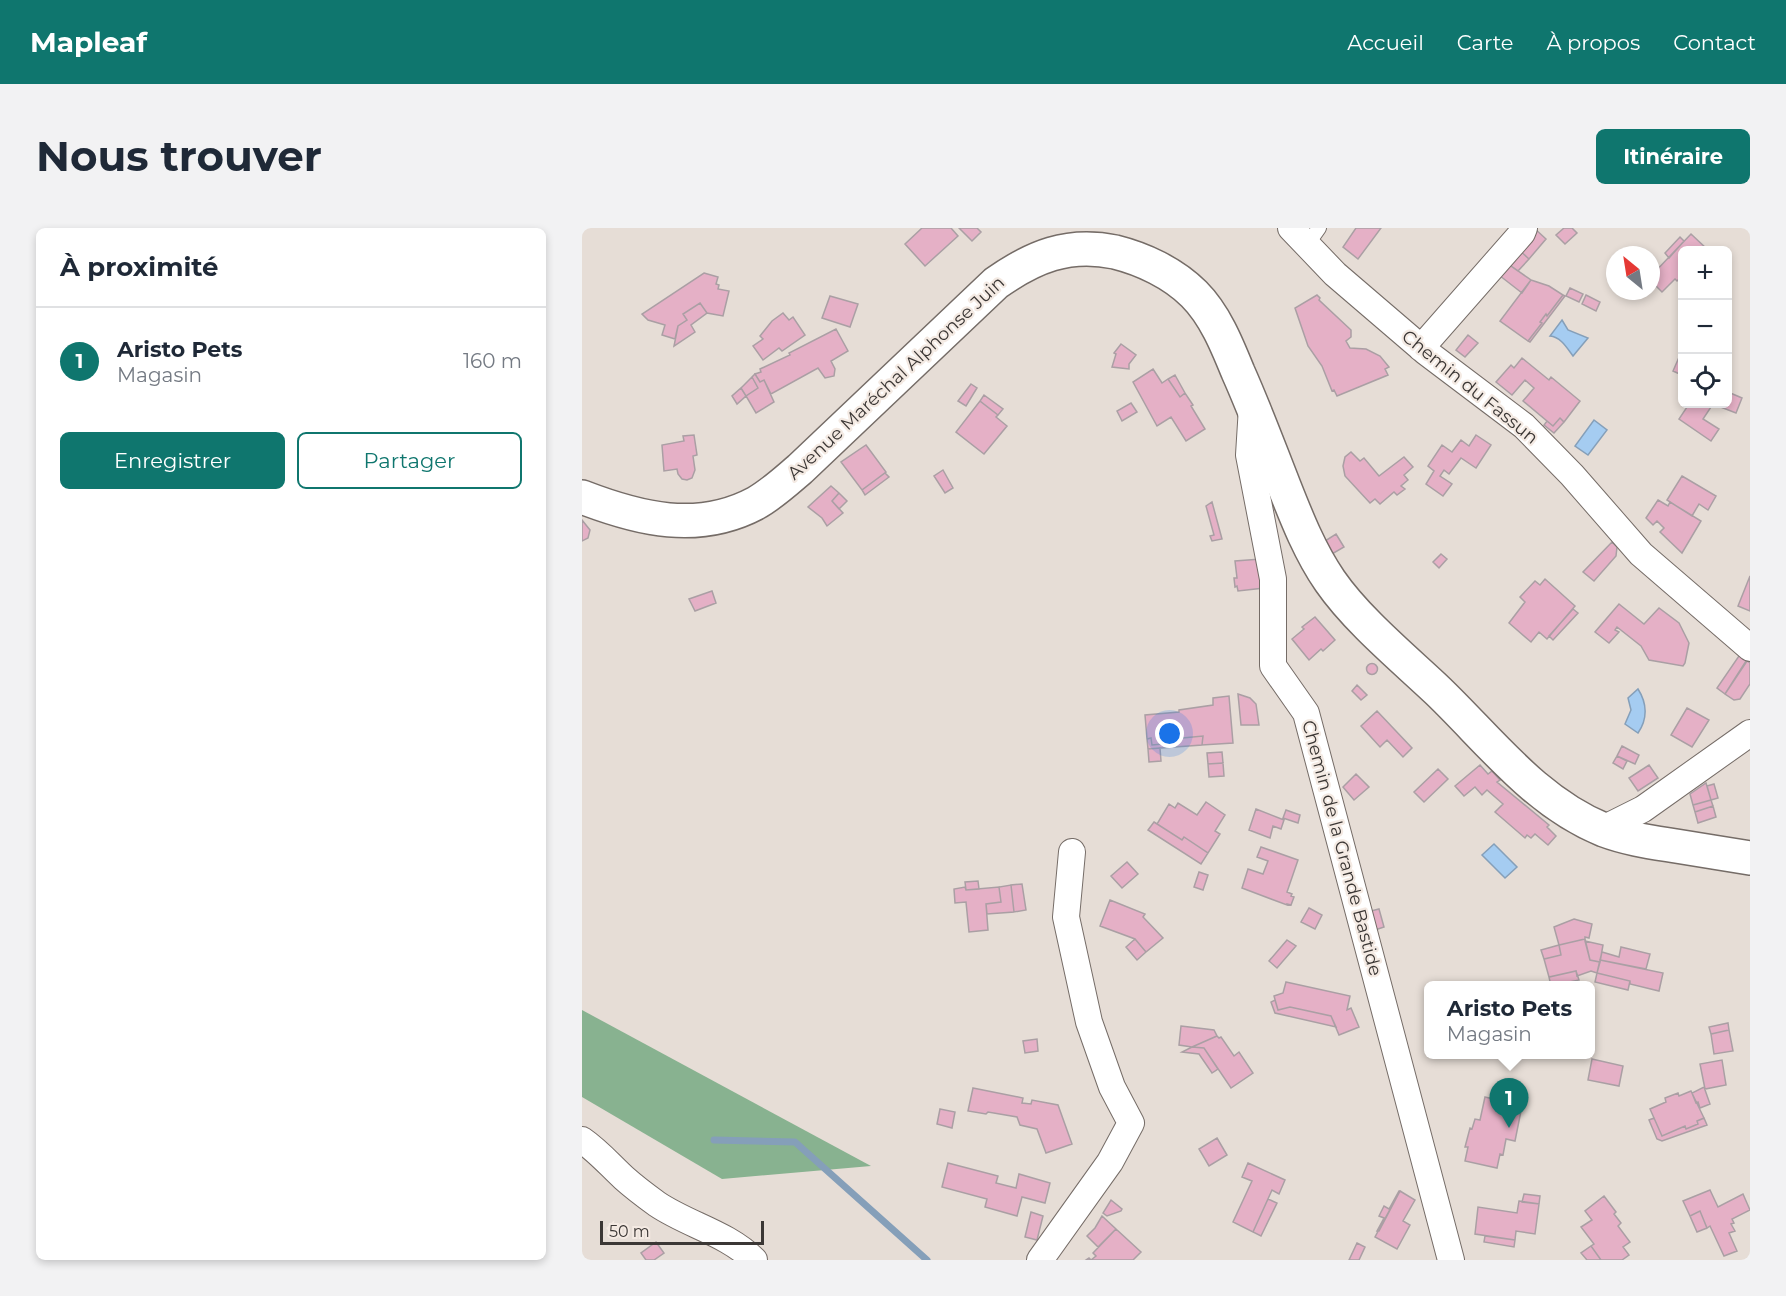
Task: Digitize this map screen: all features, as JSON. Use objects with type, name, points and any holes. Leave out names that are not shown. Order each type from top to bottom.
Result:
[{"type":"main road","name":"Avenue Maréchal Alphonse Juin","points":[[582,496],[614,509],[671,521],[702,519],[755,503],[780,486],[810,460],[996,283],[1019,267],[1046,255],[1067,250],[1088,249],[1128,255],[1168,274],[1194,294],[1218,327],[1252,404],[1306,541],[1330,582],[1349,604],[1537,791],[1568,813],[1630,839],[1750,858]]},
{"type":"street","points":[[1421,348],[1524,228]]},
{"type":"street","name":"Chemin du Fassun","points":[[1306,234],[1335,274],[1421,348],[1524,426],[1641,554],[1750,648]]},
{"type":"street","name":"Chemin de la Grande Bastide","points":[[1252,404],[1249,455],[1273,579],[1273,666],[1306,713],[1451,1260]]},
{"type":"street","points":[[1603,829],[1643,809],[1750,733]]},
{"type":"street","points":[[1040,1260],[1110,1162],[1131,1123],[1112,1087],[1086,1011],[1066,917],[1072,852]]},
{"type":"street","points":[[582,1140],[625,1180],[658,1205],[727,1240],[754,1260]]},
{"type":"green space","points":[[582,1010],[871,1166],[722,1179],[582,1097]]},
{"type":"water","points":[[1562,320],[1568,330],[1588,338],[1573,356],[1561,341],[1550,336]]},
{"type":"water","points":[[1594,420],[1607,430],[1588,455],[1575,446]]},
{"type":"water","points":[[1638,689],[1643,700],[1645,717],[1638,733],[1625,724],[1631,710],[1628,698]]},
{"type":"water","points":[[1494,844],[1517,867],[1505,878],[1482,855]]},
{"type":"building","points":[[922,228],[951,228],[958,236],[925,266],[905,244]]},
{"type":"building","points":[[959,228],[977,228],[981,232],[972,241]]},
{"type":"building","points":[[1356,228],[1381,228],[1358,259],[1343,247]]},
{"type":"building","points":[[1534,228],[1546,239],[1529,259],[1516,247]]},
{"type":"building","points":[[1564,228],[1572,228],[1577,233],[1565,244],[1556,235]]},
{"type":"building","points":[[1691,234],[1704,246],[1680,246]]},
{"type":"building","points":[[1680,237],[1684,241],[1669,258],[1665,253]]},
{"type":"building","points":[[1516,247],[1529,259],[1518,271],[1504,261]]},
{"type":"building","points":[[1678,248],[1678,280],[1675,279],[1662,292],[1660,290],[1660,267]]},
{"type":"building","points":[[1504,261],[1531,280],[1522,293],[1495,272]]},
{"type":"building","points":[[704,273],[718,277],[716,284],[719,285],[718,289],[729,291],[723,316],[707,313],[700,303],[683,314],[687,320],[678,326],[675,339],[662,335],[665,325],[648,320],[642,314]]},
{"type":"building","points":[[1531,280],[1549,286],[1563,295],[1547,316],[1546,314],[1528,341],[1500,321]]},
{"type":"building","points":[[1570,288],[1583,294],[1579,302],[1566,296]]},
{"type":"building","points":[[1317,295],[1319,300],[1351,330],[1351,337],[1346,341],[1350,348],[1366,349],[1380,356],[1389,367],[1385,369],[1388,375],[1337,396],[1334,390],[1332,391],[1322,366],[1308,346],[1295,308]]},
{"type":"building","points":[[1563,295],[1565,296],[1530,342],[1528,341],[1546,314],[1547,316]]},
{"type":"building","points":[[1586,295],[1600,302],[1596,311],[1582,304]]},
{"type":"building","points":[[830,296],[858,304],[850,327],[822,318]]},
{"type":"building","points":[[700,303],[707,313],[691,325],[695,332],[674,346],[678,326],[687,320],[683,314]]},
{"type":"building","points":[[783,313],[789,320],[793,317],[805,335],[782,351],[779,348],[763,360],[753,346],[763,339],[760,336],[772,321]]},
{"type":"building","points":[[836,329],[848,351],[831,361],[835,369],[834,376],[825,378],[818,368],[771,394],[764,380],[760,382],[755,374],[761,372],[760,369]]},
{"type":"building","points":[[1468,335],[1478,343],[1465,357],[1456,350]]},
{"type":"building","points":[[1121,344],[1136,355],[1129,364],[1129,369],[1112,367],[1116,354],[1114,353]]},
{"type":"building","points":[[1522,358],[1549,380],[1551,377],[1580,401],[1564,422],[1560,418],[1553,426],[1523,401],[1534,388],[1525,380],[1512,395],[1496,382],[1511,365],[1514,368]]},
{"type":"building","points":[[1678,360],[1678,373],[1673,371]]},
{"type":"building","points":[[1153,369],[1162,383],[1168,379],[1180,397],[1185,393],[1205,429],[1186,441],[1171,417],[1157,426],[1133,382]]},
{"type":"building","points":[[755,374],[760,382],[764,380],[774,402],[756,413],[746,396],[758,388],[752,377]]},
{"type":"building","points":[[1175,375],[1185,393],[1180,397],[1168,379]]},
{"type":"building","points":[[752,377],[758,388],[746,396],[741,388]]},
{"type":"building","points":[[971,384],[977,388],[966,406],[958,401]]},
{"type":"building","points":[[741,388],[746,396],[737,404],[732,396]]},
{"type":"building","points":[[1732,394],[1742,398],[1736,413],[1723,408],[1732,408]]},
{"type":"building","points":[[984,395],[1003,409],[998,415],[980,401]]},
{"type":"building","points":[[980,401],[998,415],[996,417],[1007,426],[984,454],[956,432]]},
{"type":"building","points":[[1131,403],[1137,412],[1122,421],[1117,411]]},
{"type":"building","points":[[1686,408],[1710,408],[1703,419],[1719,429],[1711,441],[1679,419]]},
{"type":"building","points":[[1560,418],[1564,422],[1554,433],[1544,425],[1547,421],[1553,426]]},
{"type":"building","points":[[694,435],[697,455],[693,456],[695,470],[692,478],[682,479],[677,469],[664,471],[662,445],[684,441],[683,436]]},
{"type":"building","points":[[1476,435],[1491,445],[1476,468],[1461,458],[1449,474],[1444,470],[1440,476],[1452,484],[1443,496],[1426,484],[1434,471],[1428,466],[1442,445],[1452,452],[1461,440],[1469,446]]},
{"type":"building","points":[[866,445],[886,472],[862,490],[841,462]]},
{"type":"building","points":[[1351,452],[1360,461],[1364,458],[1379,476],[1404,457],[1413,467],[1404,475],[1408,480],[1401,486],[1405,489],[1397,495],[1394,492],[1380,504],[1375,499],[1370,503],[1345,476],[1343,466],[1345,457]]},
{"type":"building","points":[[943,470],[953,488],[945,493],[934,476]]},
{"type":"building","points":[[885,473],[889,477],[865,495],[862,490]]},
{"type":"building","points":[[1682,476],[1716,496],[1708,510],[1699,504],[1692,516],[1667,500]]},
{"type":"building","points":[[831,486],[839,493],[832,501],[843,513],[827,526],[822,518],[808,507]]},
{"type":"building","points":[[839,493],[847,501],[839,509],[832,501]]},
{"type":"building","points":[[1658,500],[1668,506],[1670,502],[1701,521],[1682,553],[1660,532],[1664,528],[1657,521],[1653,525],[1646,518]]},
{"type":"building","points":[[1212,502],[1222,539],[1212,541],[1210,536],[1214,535],[1206,506]]},
{"type":"building","points":[[582,520],[590,530],[588,538],[582,541]]},
{"type":"building","points":[[1336,534],[1344,547],[1332,554],[1325,541]]},
{"type":"building","points":[[1612,542],[1617,547],[1616,556],[1594,581],[1583,572]]},
{"type":"building","points":[[1441,554],[1447,559],[1439,568],[1433,562]]},
{"type":"building","points":[[1261,559],[1264,588],[1238,591],[1234,578],[1237,578],[1235,561]]},
{"type":"building","points":[[1750,576],[1750,611],[1738,606]]},
{"type":"building","points":[[1545,579],[1575,606],[1547,639],[1539,632],[1531,642],[1509,623],[1525,602],[1520,597],[1535,581],[1540,585]]},
{"type":"building","points":[[712,591],[716,603],[695,611],[689,599]]},
{"type":"building","points":[[1619,604],[1644,624],[1659,608],[1679,623],[1689,643],[1683,666],[1649,660],[1641,646],[1617,627],[1615,630],[1619,632],[1609,643],[1595,632]]},
{"type":"building","points":[[1573,609],[1578,613],[1553,640],[1549,636]]},
{"type":"building","points":[[1315,617],[1335,640],[1309,660],[1292,639]]},
{"type":"building","points":[[1741,653],[1748,658],[1725,694],[1717,688]]},
{"type":"building","points":[[1747,661],[1750,663],[1750,684],[1740,699],[1734,700],[1725,694]]},
{"type":"building","points":[[1372,663],[1378,669],[1372,675],[1366,669]]},
{"type":"building","points":[[1357,685],[1367,695],[1361,700],[1352,691]]},
{"type":"building","points":[[1238,694],[1250,698],[1256,704],[1259,725],[1241,725]]},
{"type":"building","points":[[1229,696],[1233,743],[1202,745],[1203,736],[1172,739],[1173,743],[1152,745],[1151,738],[1147,739],[1145,715],[1179,712],[1179,710],[1213,705],[1213,698]]},
{"type":"building","points":[[1687,708],[1709,720],[1692,747],[1671,735]]},
{"type":"building","points":[[1377,711],[1412,748],[1403,757],[1387,740],[1380,747],[1361,726]]},
{"type":"building","points":[[1203,736],[1202,745],[1148,749],[1147,739],[1151,738],[1152,745],[1173,743],[1172,739]]},
{"type":"building","points":[[1622,746],[1639,755],[1635,764],[1617,756]]},
{"type":"building","points":[[1160,748],[1161,761],[1149,762],[1148,749]]},
{"type":"building","points":[[1222,752],[1223,763],[1208,764],[1207,753]]},
{"type":"building","points":[[1617,756],[1627,761],[1623,769],[1613,763]]},
{"type":"building","points":[[1223,763],[1224,776],[1209,777],[1208,764]]},
{"type":"building","points":[[1480,765],[1488,774],[1492,771],[1500,780],[1497,782],[1549,825],[1547,827],[1556,836],[1548,845],[1535,834],[1531,838],[1527,835],[1525,838],[1495,812],[1503,804],[1487,790],[1482,795],[1475,787],[1464,796],[1455,786]]},
{"type":"building","points":[[1649,765],[1658,778],[1638,791],[1629,778]]},
{"type":"building","points":[[1438,769],[1448,779],[1424,802],[1414,792]]},
{"type":"building","points":[[1356,774],[1369,787],[1354,800],[1343,787]]},
{"type":"building","points":[[1706,783],[1711,800],[1693,805],[1690,794]]},
{"type":"building","points":[[1714,784],[1718,798],[1711,800],[1707,786]]},
{"type":"building","points":[[1711,800],[1713,806],[1695,812],[1693,805]]},
{"type":"building","points":[[1206,802],[1225,815],[1215,831],[1220,834],[1208,853],[1184,837],[1182,840],[1157,824],[1169,804],[1175,808],[1178,803],[1197,815]]},
{"type":"building","points":[[1713,806],[1716,817],[1698,823],[1695,812]]},
{"type":"building","points":[[1256,809],[1284,820],[1281,829],[1273,826],[1270,838],[1249,830]]},
{"type":"building","points":[[1286,810],[1300,815],[1298,823],[1283,818]]},
{"type":"building","points":[[1154,822],[1182,840],[1184,837],[1208,853],[1201,864],[1148,830]]},
{"type":"building","points":[[1261,847],[1298,860],[1287,892],[1294,897],[1291,905],[1242,888],[1248,869],[1263,874],[1268,861],[1257,857]]},
{"type":"building","points":[[1127,862],[1138,874],[1122,888],[1111,876]]},
{"type":"building","points":[[1199,872],[1208,875],[1203,890],[1194,887]]},
{"type":"building","points":[[978,881],[979,889],[966,890],[965,882]]},
{"type":"building","points":[[1022,884],[1026,910],[1014,912],[1011,885]]},
{"type":"building","points":[[1011,885],[1014,912],[987,914],[986,904],[1001,902],[999,887]]},
{"type":"building","points":[[965,887],[966,890],[999,887],[1001,902],[986,904],[988,930],[969,932],[966,902],[955,903],[954,889]]},
{"type":"building","points":[[1110,900],[1145,914],[1143,917],[1163,938],[1146,952],[1135,939],[1100,926]]},
{"type":"building","points":[[1309,908],[1322,915],[1315,929],[1301,922]]},
{"type":"building","points":[[1379,909],[1384,927],[1372,931],[1367,912]]},
{"type":"building","points":[[1574,919],[1592,924],[1589,938],[1585,937],[1585,939],[1559,945],[1554,927]]},
{"type":"building","points":[[1135,939],[1146,952],[1137,960],[1126,947]]},
{"type":"building","points":[[1585,939],[1590,960],[1600,962],[1597,973],[1591,971],[1577,976],[1576,971],[1549,977],[1544,959],[1561,955],[1559,945]]},
{"type":"building","points":[[1287,940],[1296,946],[1277,968],[1269,961]]},
{"type":"building","points":[[1585,941],[1603,945],[1600,962],[1590,960]]},
{"type":"building","points":[[1559,945],[1561,955],[1544,959],[1541,950]]},
{"type":"building","points":[[1621,947],[1650,954],[1646,969],[1600,960],[1602,952],[1619,957]]},
{"type":"building","points":[[1600,960],[1663,973],[1659,991],[1597,973]]},
{"type":"building","points":[[1576,971],[1579,980],[1550,981],[1549,977]]},
{"type":"building","points":[[1597,973],[1630,981],[1628,990],[1595,982]]},
{"type":"building","points":[[1286,982],[1350,996],[1347,1010],[1351,1008],[1359,1027],[1339,1035],[1331,1016],[1290,1007],[1278,1010],[1274,996],[1283,993]]},
{"type":"building","points":[[1275,1000],[1278,1010],[1290,1007],[1331,1016],[1336,1027],[1275,1013],[1271,1002]]},
{"type":"building","points":[[1728,1023],[1729,1030],[1711,1034],[1709,1027]]},
{"type":"building","points":[[1181,1026],[1214,1030],[1217,1036],[1192,1047],[1179,1045]]},
{"type":"building","points":[[1729,1030],[1733,1051],[1714,1054],[1711,1034]]},
{"type":"building","points":[[1217,1036],[1221,1037],[1234,1056],[1239,1052],[1253,1073],[1231,1088],[1204,1048],[1192,1047]]},
{"type":"building","points":[[1037,1039],[1038,1051],[1025,1053],[1023,1041]]},
{"type":"building","points":[[1192,1047],[1204,1048],[1218,1069],[1212,1073],[1199,1054],[1182,1052]]},
{"type":"building","points":[[1592,1059],[1623,1066],[1619,1086],[1588,1080]]},
{"type":"building","points":[[1722,1060],[1726,1085],[1705,1089],[1700,1064]]},
{"type":"building","points":[[1704,1087],[1710,1104],[1700,1108],[1692,1093]]},
{"type":"building","points":[[973,1088],[1023,1098],[1022,1103],[1031,1104],[1032,1100],[1058,1105],[1072,1144],[1046,1153],[1037,1129],[1020,1125],[1017,1117],[968,1111]]},
{"type":"building","points":[[1691,1091],[1704,1118],[1697,1121],[1698,1124],[1686,1129],[1685,1126],[1662,1136],[1650,1109],[1666,1102],[1665,1098]]},
{"type":"building","points":[[1485,1097],[1522,1106],[1515,1141],[1506,1139],[1503,1155],[1500,1154],[1497,1168],[1465,1161],[1468,1147],[1465,1147],[1470,1128],[1472,1129],[1475,1119],[1480,1120]]},
{"type":"building","points":[[940,1109],[955,1112],[952,1128],[937,1124]]},
{"type":"building","points":[[1654,1118],[1662,1136],[1685,1126],[1686,1129],[1698,1124],[1697,1121],[1704,1118],[1707,1125],[1662,1141],[1657,1139],[1649,1120]]},
{"type":"building","points":[[1217,1138],[1227,1155],[1209,1166],[1199,1149]]},
{"type":"building","points":[[948,1163],[998,1176],[996,1183],[1016,1188],[1019,1174],[1050,1183],[1045,1203],[1022,1197],[1017,1216],[985,1207],[987,1199],[942,1187]]},
{"type":"building","points":[[1248,1163],[1285,1180],[1279,1194],[1272,1190],[1253,1232],[1233,1222],[1252,1181],[1242,1177]]},
{"type":"building","points":[[1710,1190],[1718,1207],[1743,1194],[1750,1210],[1732,1219],[1734,1223],[1731,1224],[1735,1231],[1729,1233],[1737,1251],[1724,1256],[1710,1226],[1707,1228],[1700,1211],[1690,1216],[1683,1201]]},
{"type":"building","points":[[1399,1191],[1377,1231],[1384,1218],[1379,1216],[1384,1206],[1389,1209]]},
{"type":"building","points":[[1400,1191],[1415,1200],[1403,1221],[1410,1225],[1397,1249],[1375,1237]]},
{"type":"building","points":[[1524,1194],[1540,1196],[1539,1204],[1522,1202]]},
{"type":"building","points":[[1604,1196],[1616,1212],[1614,1214],[1621,1223],[1618,1226],[1630,1242],[1623,1247],[1629,1255],[1622,1260],[1601,1260],[1591,1246],[1594,1244],[1581,1227],[1592,1220],[1585,1211]]},
{"type":"building","points":[[1268,1199],[1277,1203],[1261,1236],[1253,1232]]},
{"type":"building","points":[[1111,1200],[1122,1209],[1107,1216],[1103,1213]]},
{"type":"building","points":[[1519,1201],[1539,1204],[1535,1234],[1516,1231],[1515,1240],[1475,1234],[1478,1207],[1517,1213]]},
{"type":"building","points":[[1700,1211],[1707,1228],[1697,1232],[1690,1216]]},
{"type":"building","points":[[1031,1212],[1043,1216],[1037,1240],[1025,1237]]},
{"type":"building","points":[[1102,1216],[1116,1229],[1098,1247],[1087,1236]]},
{"type":"building","points":[[1116,1229],[1141,1252],[1133,1260],[1091,1260],[1096,1256],[1093,1253]]},
{"type":"building","points":[[1485,1236],[1515,1240],[1514,1247],[1484,1242]]},
{"type":"building","points":[[656,1242],[664,1253],[654,1260],[646,1260],[641,1253]]},
{"type":"building","points":[[1357,1243],[1365,1247],[1359,1260],[1349,1260]]},
{"type":"building","points":[[1591,1246],[1601,1260],[1587,1260],[1581,1253]]},
{"type":"waterway","points":[[714,1140],[795,1142],[927,1260]]},
{"type":"place","name":"Aristo Pets","points":[[1509,1128]]}]
